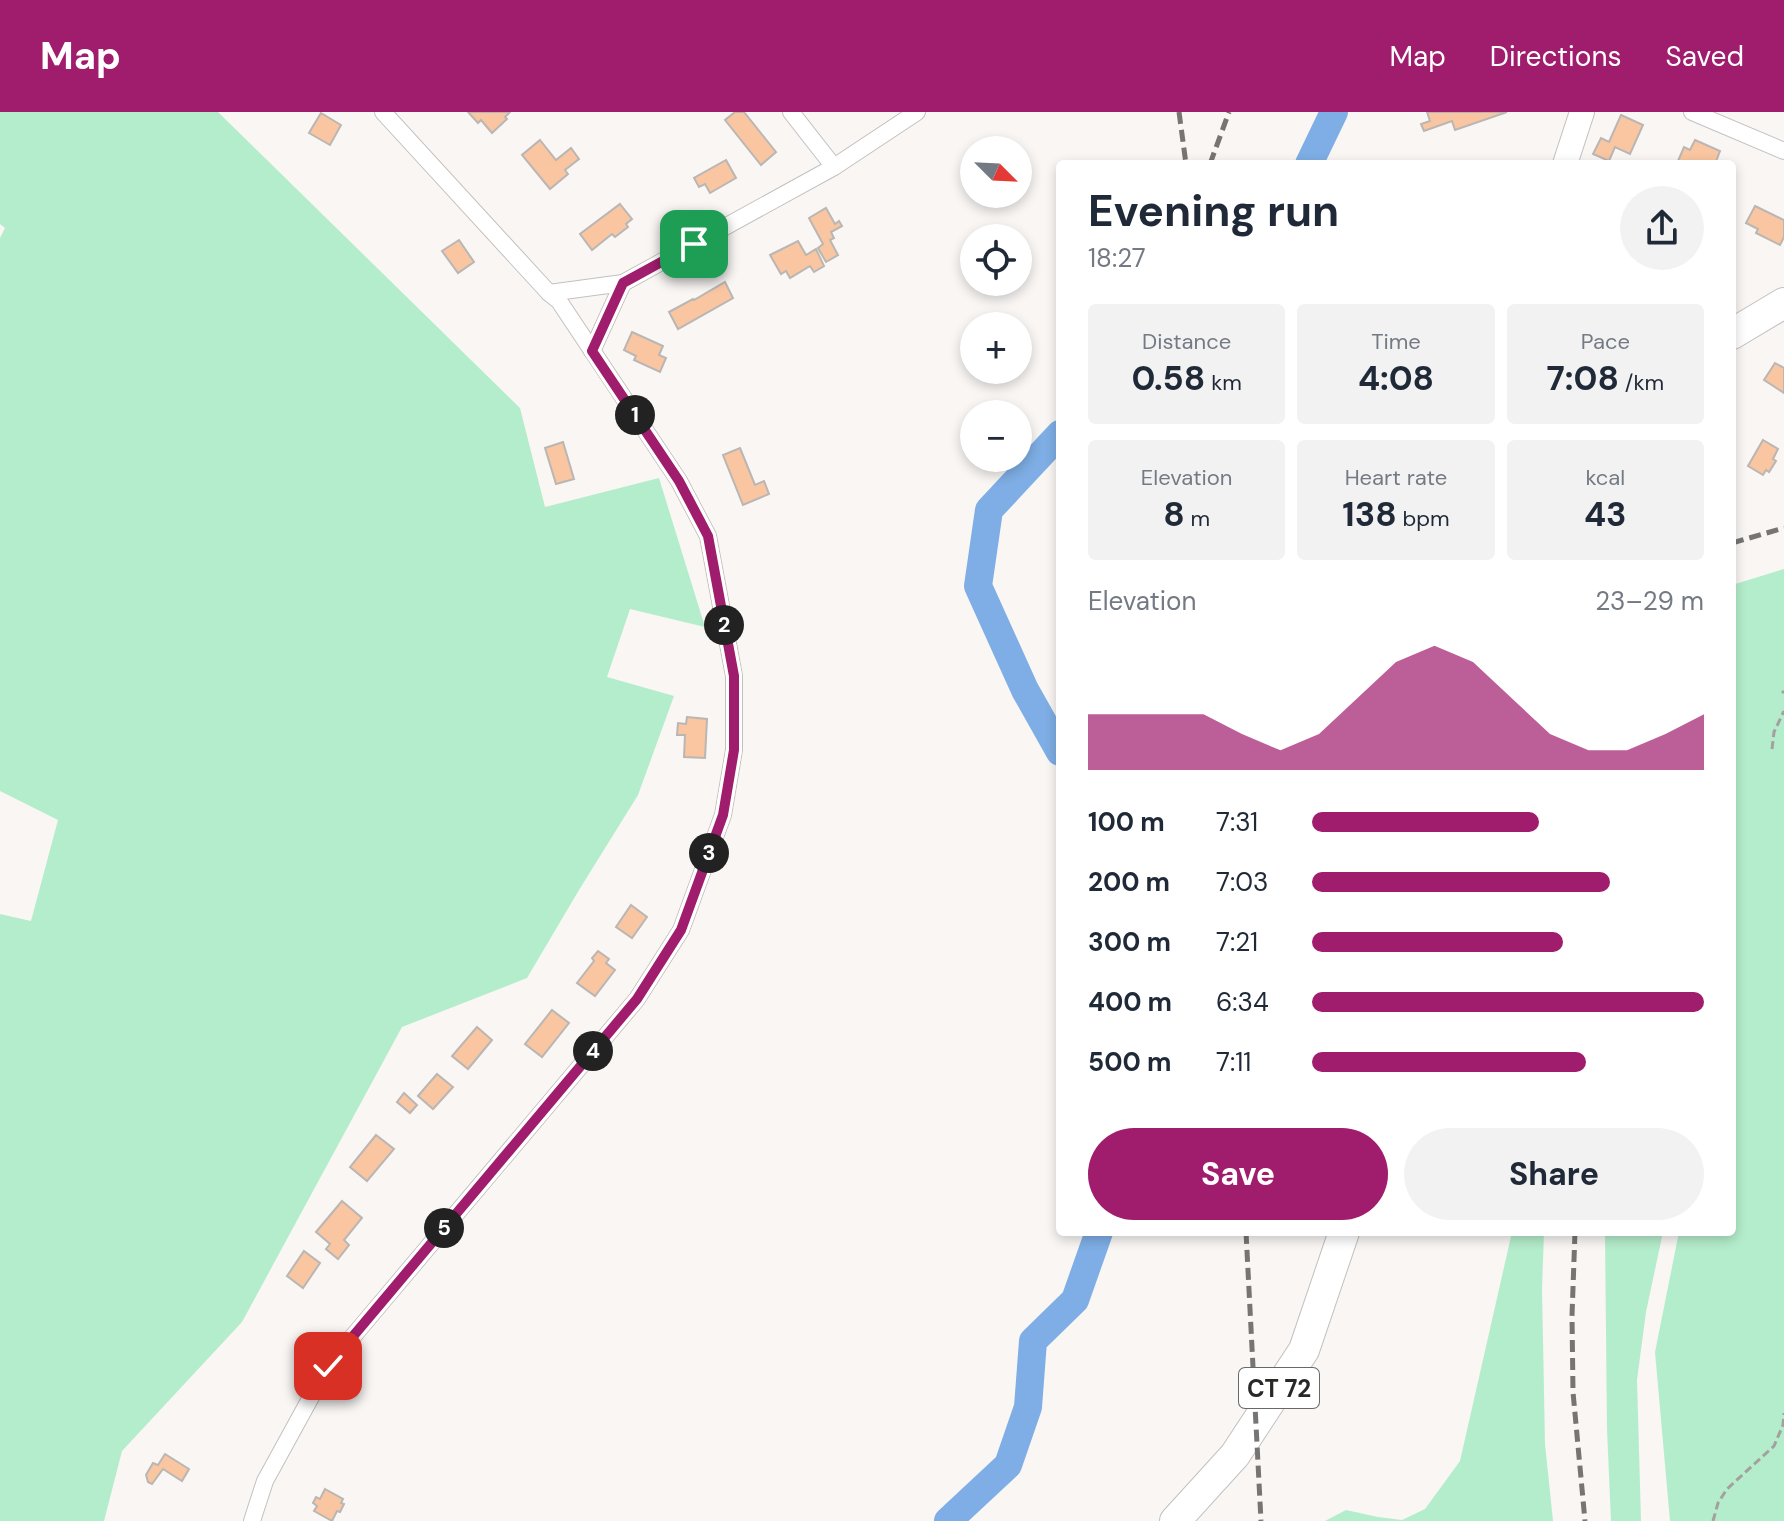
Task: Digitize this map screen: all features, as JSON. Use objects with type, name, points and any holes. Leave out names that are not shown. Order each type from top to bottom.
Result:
[{"type":"highway","points":[[1736,332],[1784,303]]},
{"type":"highway","name":"CT 72","points":[[1175,1521],[1235,1455],[1304,1350],[1343,1236]]},
{"type":"main road","points":[[1566,160],[1582,112]]},
{"type":"street","points":[[252,1521],[265,1481],[328,1366],[637,999],[681,930],[723,815],[734,750],[734,676],[708,536],[679,481],[554,297],[383,112]]},
{"type":"street","points":[[791,112],[834,167]]},
{"type":"street","points":[[554,297],[623,283],[834,167],[917,112]]},
{"type":"street","points":[[1692,112],[1784,151]]},
{"type":"street","points":[[592,351],[623,283]]},
{"type":"path","points":[[1772,749],[1774,732],[1784,711]]},
{"type":"path","points":[[1713,1521],[1718,1503],[1727,1489],[1778,1439],[1784,1413]]},
{"type":"green space","points":[[0,112],[218,112],[520,408],[545,507],[659,478],[705,627],[630,609],[607,677],[674,696],[638,795],[527,978],[402,1027],[242,1322],[122,1451],[104,1521],[0,1521],[0,914],[31,921],[58,820],[0,791],[0,238],[5,228],[0,224]]},
{"type":"green space","points":[[1784,569],[1784,1521],[1670,1521],[1655,1352],[1678,1236],[1736,1236],[1736,584]]},
{"type":"green space","points":[[1511,1236],[1544,1236],[1545,1444],[1553,1521],[1325,1521],[1346,1510],[1402,1520],[1425,1509],[1460,1461]]},
{"type":"green space","points":[[1605,1236],[1662,1236],[1646,1312],[1637,1380],[1641,1521],[1611,1521]]},
{"type":"building","points":[[468,112],[510,112],[492,133],[481,120],[478,123]]},
{"type":"building","points":[[735,112],[744,112],[776,152],[761,165],[725,120]]},
{"type":"building","points":[[1427,112],[1507,112],[1455,130],[1452,121],[1424,131],[1421,124],[1430,121]]},
{"type":"building","points":[[321,113],[341,125],[330,145],[309,133]]},
{"type":"building","points":[[1621,115],[1643,125],[1630,154],[1615,147],[1609,160],[1593,154],[1601,138],[1609,142]]},
{"type":"building","points":[[540,140],[556,160],[571,148],[579,159],[565,170],[568,174],[550,189],[522,155]]},
{"type":"building","points":[[1695,140],[1720,151],[1717,160],[1678,160],[1684,147],[1690,150]]},
{"type":"building","points":[[726,160],[736,178],[710,193],[705,184],[699,187],[694,178]]},
{"type":"building","points":[[620,204],[632,219],[626,224],[628,227],[615,237],[612,234],[592,250],[580,234]]},
{"type":"building","points":[[1755,206],[1784,220],[1784,237],[1780,245],[1756,233],[1758,229],[1746,223]]},
{"type":"building","points":[[826,208],[835,224],[839,221],[842,226],[831,232],[834,238],[830,240],[838,255],[826,262],[818,248],[823,244],[809,218]]},
{"type":"building","points":[[459,240],[474,262],[458,273],[442,251]]},
{"type":"building","points":[[798,241],[806,255],[816,249],[824,266],[814,272],[810,266],[790,278],[786,271],[781,274],[770,255]]},
{"type":"building","points":[[725,282],[733,298],[678,329],[669,312]]},
{"type":"building","points":[[632,332],[663,346],[659,355],[666,358],[660,372],[634,360],[636,356],[624,350]]},
{"type":"building","points":[[1775,363],[1784,368],[1784,393],[1764,380]]},
{"type":"building","points":[[1763,440],[1778,449],[1773,459],[1776,461],[1763,475],[1748,466]]},
{"type":"building","points":[[563,442],[574,479],[556,484],[545,448]]},
{"type":"building","points":[[740,448],[755,485],[764,481],[769,494],[743,505],[723,455]]},
{"type":"building","points":[[687,717],[707,719],[705,758],[684,757],[685,735],[677,735],[678,723],[686,724]]},
{"type":"building","points":[[631,905],[647,917],[632,938],[616,927]]},
{"type":"building","points":[[598,951],[609,959],[606,963],[615,970],[595,996],[577,983]]},
{"type":"building","points":[[552,1010],[569,1023],[542,1057],[525,1044]]},
{"type":"building","points":[[477,1027],[492,1040],[468,1069],[452,1056]]},
{"type":"building","points":[[437,1074],[453,1087],[433,1109],[418,1096]]},
{"type":"building","points":[[404,1093],[417,1105],[410,1113],[397,1102]]},
{"type":"building","points":[[376,1135],[394,1149],[367,1181],[350,1167]]},
{"type":"building","points":[[342,1201],[362,1218],[344,1240],[349,1245],[338,1259],[326,1249],[330,1244],[316,1232]]},
{"type":"building","points":[[304,1251],[320,1263],[303,1288],[287,1276]]},
{"type":"building","points":[[165,1454],[189,1469],[182,1481],[163,1469],[152,1484],[148,1482],[146,1475],[153,1463],[158,1465]]},
{"type":"building","points":[[325,1489],[343,1499],[340,1512],[337,1511],[332,1521],[314,1511],[316,1497],[320,1499]]},
{"type":"waterway","points":[[1311,160],[1334,112]]},
{"type":"waterway","points":[[1056,438],[989,510],[978,586],[1025,690],[1056,745]]},
{"type":"waterway","points":[[948,1521],[1008,1465],[1028,1407],[1033,1341],[1075,1300],[1098,1236]]},
{"type":"railway","points":[[1179,112],[1185,160]]},
{"type":"railway","points":[[1211,160],[1229,112]]},
{"type":"railway","points":[[1736,542],[1784,528]]},
{"type":"railway","points":[[1246,1236],[1261,1521]]},
{"type":"railway","points":[[1575,1236],[1573,1392],[1585,1521]]},
{"type":"route","points":[[328,1366],[637,999],[681,930],[723,815],[734,750],[734,676],[708,536],[679,481],[592,351],[623,283],[694,244]]}]
